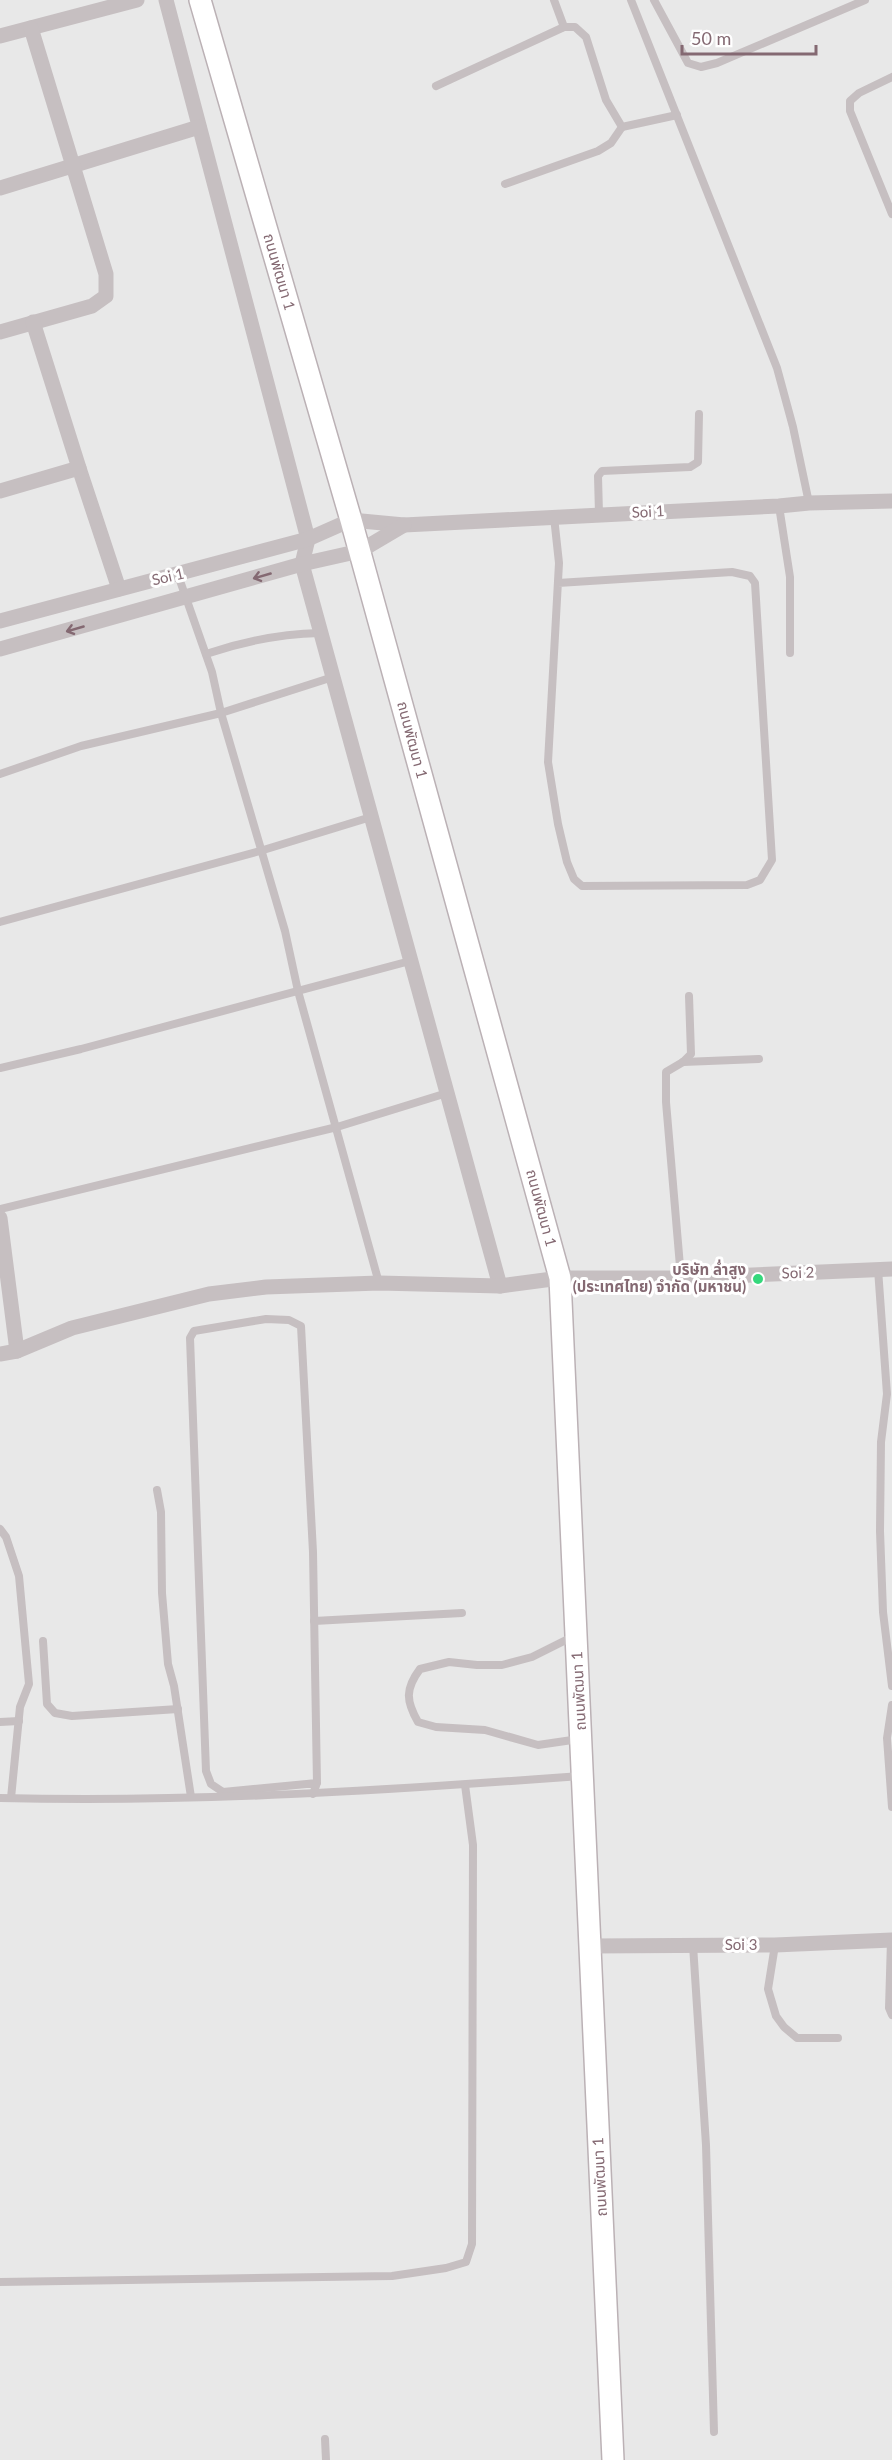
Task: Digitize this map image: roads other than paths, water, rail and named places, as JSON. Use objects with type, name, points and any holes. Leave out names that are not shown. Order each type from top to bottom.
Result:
[{"type":"main road","name":"ถนนพัฒนา 1","points":[[200,0],[360,550],[560,1278],[613,2460]]},
{"type":"street","points":[[0,36],[137,0]]},
{"type":"street","points":[[166,0],[308,539],[302,564],[500,1286]]},
{"type":"street","points":[[0,332],[92,306],[105,296],[106,274],[31,28]]},
{"type":"street","points":[[0,188],[199,128]]},
{"type":"street","points":[[33,322],[119,589]]},
{"type":"street","points":[[0,491],[79,468]]},
{"type":"street","name":"Soi 1","points":[[0,621],[308,539],[351,519],[404,525],[779,506],[809,502],[892,501]]},
{"type":"street","name":"Soi 1","points":[[0,649],[302,564],[360,550],[404,525]]},
{"type":"street","points":[[0,1218],[17,1351]]},
{"type":"street","name":"Soi 2","points":[[0,1353],[17,1351],[72,1328],[209,1294],[266,1287],[378,1283],[500,1286],[560,1278],[681,1278],[885,1269]]},
{"type":"street","name":"Soi 3","points":[[590,1946],[775,1945],[891,1940]]},
{"type":"lane","points":[[554,0],[564,27]]},
{"type":"lane","points":[[631,0],[777,368],[793,427],[809,502]]},
{"type":"lane","points":[[654,0],[687,63],[701,67],[717,63],[865,0]]},
{"type":"lane","points":[[436,87],[564,27],[576,27],[586,37],[606,100],[622,127]]},
{"type":"lane","points":[[892,77],[859,93],[850,101],[850,111],[892,214]]},
{"type":"lane","points":[[505,184],[598,151],[611,144],[622,127],[677,115]]},
{"type":"lane","points":[[599,514],[598,476],[602,471],[690,467],[698,462],[699,414]]},
{"type":"lane","points":[[779,506],[790,577],[790,653]]},
{"type":"lane","points":[[554,516],[559,563],[548,762],[558,824],[567,862],[574,879],[582,886],[747,885],[760,880],[772,860],[755,583],[750,576],[732,572],[558,583]]},
{"type":"lane","points":[[178,575],[206,654],[260,851],[285,931],[298,991],[378,1283]]},
{"type":"lane","points":[[206,654],[237,644],[285,634],[320,633]]},
{"type":"lane","points":[[0,774],[81,746],[221,713],[333,677]]},
{"type":"lane","points":[[0,922],[260,851],[371,817]]},
{"type":"lane","points":[[0,1068],[81,1049],[410,961]]},
{"type":"lane","points":[[681,1278],[666,1072],[683,1062],[691,1054],[689,996]]},
{"type":"lane","points":[[683,1062],[759,1059]]},
{"type":"lane","points":[[0,1209],[337,1127],[447,1093]]},
{"type":"lane","points":[[885,1269],[887,1394],[880,1442],[880,1531],[883,1612],[892,1686]]},
{"type":"lane","points":[[313,1794],[317,1784],[313,1552],[301,1326],[289,1320],[266,1320],[194,1332],[190,1338],[206,1771],[211,1784],[223,1792],[317,1784]]},
{"type":"lane","points":[[157,1490],[161,1512],[162,1593],[168,1664],[178,1709],[191,1797]]},
{"type":"lane","points":[[0,1528],[6,1537],[19,1576],[29,1684],[20,1707],[11,1798]]},
{"type":"lane","points":[[314,1621],[462,1613]]},
{"type":"lane","points":[[576,1635],[532,1657],[502,1665],[449,1662],[420,1669],[410,1683],[409,1706],[418,1722],[436,1727],[485,1730],[538,1744],[581,1739]]},
{"type":"lane","points":[[43,1641],[47,1704],[56,1713],[72,1716],[178,1709]]},
{"type":"lane","points":[[892,1705],[887,1738],[892,1807]]},
{"type":"lane","points":[[0,1722],[19,1721]]},
{"type":"lane","points":[[0,1798],[313,1794],[582,1776]]},
{"type":"lane","points":[[0,2282],[392,2276],[446,2268],[466,2262],[472,2244],[472,1845],[465,1785]]},
{"type":"lane","points":[[891,1940],[889,2008],[892,2015]]},
{"type":"lane","points":[[693,1945],[706,2145],[714,2432]]},
{"type":"lane","points":[[775,1945],[768,1989],[776,2016],[784,2027],[797,2038],[838,2038]]},
{"type":"lane","points":[[325,2439],[326,2460]]},
{"type":"place","name":"บริษัท ล่ำสูง (ประเทศไทย) จำกัด (มหาชน)","points":[[758,1279]]}]
